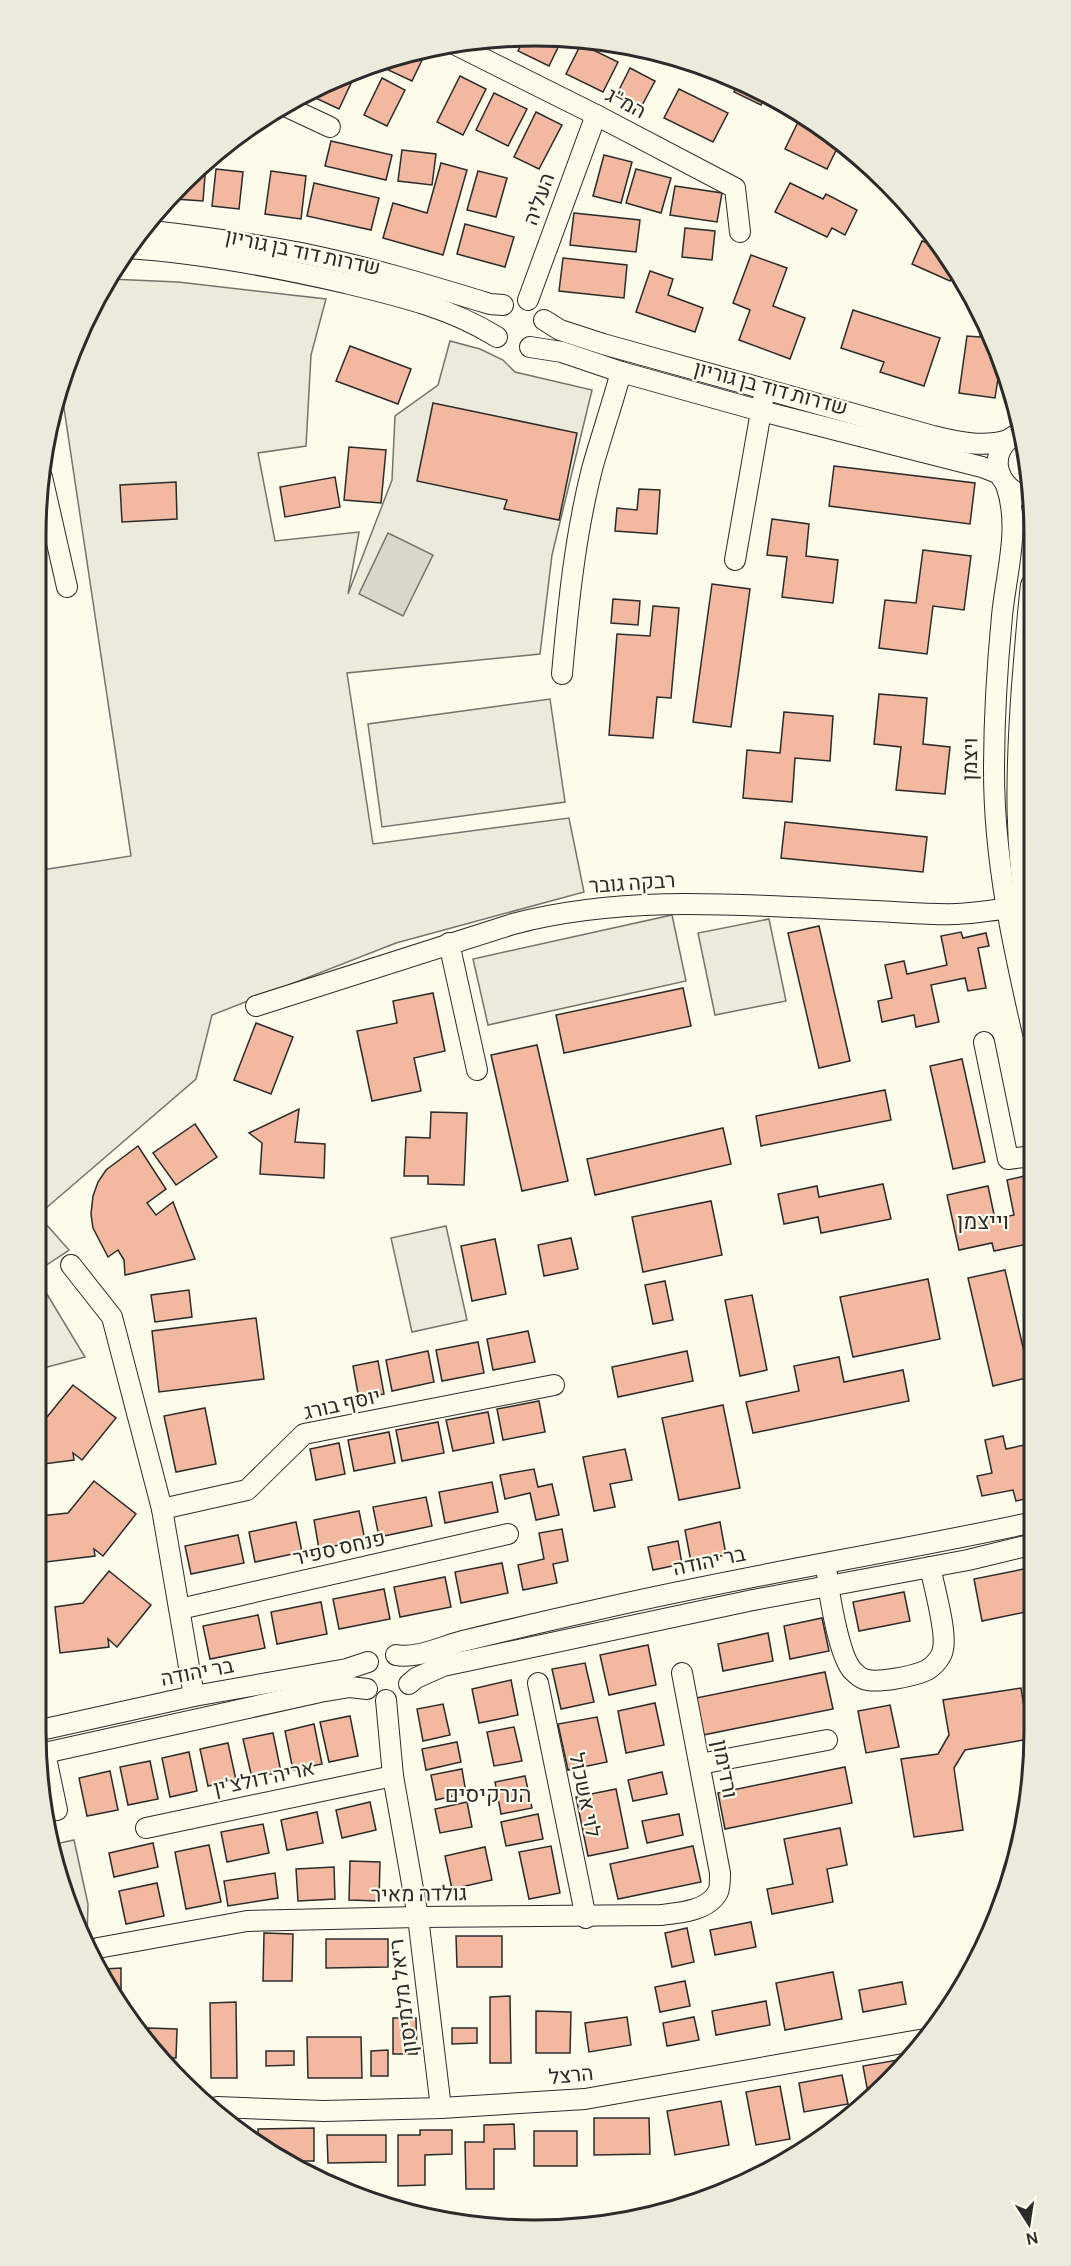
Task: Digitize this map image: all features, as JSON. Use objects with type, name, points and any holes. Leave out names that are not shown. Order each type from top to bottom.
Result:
[{"type":"street","name":"המ\"ג","points":[[469,51],[596,114],[735,188],[740,232]]},
{"type":"street","points":[[294,110],[330,127]]},
{"type":"street","name":"העליה","points":[[528,300],[596,114]]},
{"type":"street","name":"שדרות דוד בן גוריון","points":[[153,231],[303,254],[412,280],[490,304],[503,305]]},
{"type":"street","name":"שדרות דוד בן גוריון","points":[[140,249],[251,263],[408,298],[472,323],[497,337]]},
{"type":"street","points":[[514,299],[528,300],[539,308],[544,320],[543,333],[536,344],[530,347],[515,349],[508,347],[497,337],[494,320],[503,305],[514,299]]},
{"type":"street","name":"שדרות דוד בן גוריון","points":[[544,320],[560,330],[603,344],[955,441],[982,444],[1014,435]]},
{"type":"street","name":"שדרות דוד בן גוריון","points":[[530,347],[562,352],[621,372],[760,411],[982,467],[1022,495]]},
{"type":"street","points":[[562,674],[568,607],[592,471],[621,372]]},
{"type":"street","points":[[735,560],[765,390]]},
{"type":"street","points":[[1003,480],[999,456],[1014,437]]},
{"type":"street","name":"ויצמן","points":[[1003,480],[1011,500],[1013,531],[999,658],[994,769],[997,847],[1015,908],[1024,970]]},
{"type":"street","points":[[48,504],[67,587]]},
{"type":"street","name":"ויצמן","points":[[1024,712],[1017,788],[1015,908],[1024,924]]},
{"type":"street","name":"רבקה גובר","points":[[256,1006],[449,943],[550,914],[636,904],[685,903],[957,914],[1015,908]]},
{"type":"street","points":[[449,943],[477,1070]]},
{"type":"street","points":[[984,1042],[1008,1160],[1024,1157]]},
{"type":"street","points":[[71,1264],[112,1317],[162,1509],[194,1696]]},
{"type":"street","name":"יוסף בורג","points":[[162,1509],[247,1490],[304,1434],[554,1385]]},
{"type":"street","name":"בר יהודה","points":[[396,1655],[424,1652],[460,1641],[748,1577],[1024,1524]]},
{"type":"street","name":"פנחס ספיר","points":[[180,1609],[508,1534]]},
{"type":"street","points":[[409,1684],[407,1664],[396,1655],[381,1654],[368,1662],[364,1676],[367,1689],[375,1697],[386,1700],[400,1696],[416,1678],[443,1666],[753,1600],[930,1567],[1024,1546]]},
{"type":"street","points":[[829,1562],[828,1586],[844,1656],[852,1670],[864,1679],[878,1681],[929,1669],[944,1649],[943,1632],[930,1567]]},
{"type":"street","name":"בר יהודה","points":[[46,1729],[194,1696],[347,1669],[368,1662]]},
{"type":"street","name":"ורדימון","points":[[682,1673],[720,1873]]},
{"type":"street","name":"לוי אשכול","points":[[538,1683],[586,1918]]},
{"type":"street","points":[[47,1752],[320,1692],[350,1687],[367,1689]]},
{"type":"street","name":"ריאל מלמיסון","points":[[386,1700],[393,1776],[418,1917],[441,2108]]},
{"type":"street","points":[[700,1764],[827,1740]]},
{"type":"street","name":"אריה דולצ'ין","points":[[146,1828],[393,1776]]},
{"type":"street","points":[[50,1783],[57,1810]]},
{"type":"street","name":"גולדה מאיר","points":[[98,1948],[247,1922],[418,1917],[586,1918],[684,1913],[705,1905],[717,1893],[720,1873]]},
{"type":"street","name":"הרצל","points":[[225,2107],[324,2111],[441,2108],[585,2099],[912,2041]]},
{"type":"shaded area","points":[[119,279],[178,282],[326,299],[311,355],[306,446],[258,453],[275,541],[359,532],[348,594],[392,480],[395,416],[438,385],[450,341],[480,349],[503,360],[515,372],[592,390],[552,555],[540,654],[347,673],[373,844],[569,818],[584,892],[396,943],[212,1015],[196,1079],[46,1208],[46,869],[131,856],[64,406],[84,348]]},
{"type":"shaded area","points":[[388,533],[433,555],[403,616],[359,594]]},
{"type":"shaded area","points":[[550,699],[565,802],[382,827],[368,724]]},
{"type":"shaded area","points":[[672,915],[686,981],[488,1025],[473,959]]},
{"type":"shaded area","points":[[769,919],[786,1001],[715,1015],[698,933]]},
{"type":"shaded area","points":[[46,1224],[69,1250],[46,1265]]},
{"type":"shaded area","points":[[446,1226],[467,1320],[412,1332],[391,1238]]},
{"type":"shaded area","points":[[46,1293],[85,1357],[46,1367]]},
{"type":"shaded area","points":[[74,1840],[88,1904],[87,1926],[72,1888],[60,1843]]},
{"type":"building","points":[[520,47],[558,47],[549,66],[518,51]]},
{"type":"building","points":[[578,49],[595,51],[618,62],[603,92],[566,74]]},
{"type":"building","points":[[422,60],[412,81],[387,69]]},
{"type":"building","points":[[630,68],[655,81],[640,109],[616,96]]},
{"type":"building","points":[[460,76],[486,89],[463,135],[437,122]]},
{"type":"building","points":[[382,78],[405,90],[387,126],[364,115]]},
{"type":"building","points":[[351,83],[339,109],[316,98]]},
{"type":"building","points":[[679,89],[728,113],[713,142],[664,118]]},
{"type":"building","points":[[735,89],[762,102],[761,105],[734,92]]},
{"type":"building","points":[[494,93],[527,109],[508,146],[476,130]]},
{"type":"building","points":[[536,112],[562,125],[539,169],[514,157]]},
{"type":"building","points":[[798,123],[836,150],[827,169],[785,149]]},
{"type":"building","points":[[331,141],[392,155],[386,180],[325,166]]},
{"type":"building","points":[[402,150],[436,154],[432,185],[398,181]]},
{"type":"building","points":[[604,155],[632,162],[621,203],[593,196]]},
{"type":"building","points":[[441,163],[467,170],[443,255],[383,238],[393,203],[427,213]]},
{"type":"building","points":[[216,169],[243,172],[239,209],[212,206]]},
{"type":"building","points":[[636,169],[671,178],[661,213],[626,203]]},
{"type":"building","points":[[271,171],[306,176],[301,219],[265,214]]},
{"type":"building","points":[[478,171],[507,178],[496,217],[467,210]]},
{"type":"building","points":[[205,176],[203,201],[181,199]]},
{"type":"building","points":[[314,183],[379,198],[371,230],[307,216]]},
{"type":"building","points":[[790,183],[823,199],[826,194],[857,210],[845,235],[832,228],[827,237],[775,212]]},
{"type":"building","points":[[675,186],[722,193],[717,222],[670,215]]},
{"type":"building","points":[[574,213],[640,220],[636,252],[570,245]]},
{"type":"building","points":[[465,224],[514,237],[505,267],[457,254]]},
{"type":"building","points":[[685,228],[715,231],[712,260],[682,257]]},
{"type":"building","points":[[922,241],[926,243],[942,264],[951,279],[950,281],[912,264]]},
{"type":"building","points":[[751,255],[787,268],[773,306],[805,318],[790,359],[739,340],[750,310],[733,303]]},
{"type":"building","points":[[563,258],[627,265],[624,298],[559,291]]},
{"type":"building","points":[[650,271],[673,279],[668,295],[703,308],[695,332],[636,312]]},
{"type":"building","points":[[853,310],[940,338],[924,386],[880,372],[884,362],[841,348]]},
{"type":"building","points":[[981,334],[998,376],[995,398],[959,393],[967,336],[980,337]]},
{"type":"building","points":[[350,346],[411,369],[398,404],[336,381]]},
{"type":"building","points":[[433,403],[577,433],[559,520],[504,509],[507,500],[417,481]]},
{"type":"building","points":[[349,447],[386,450],[381,503],[344,500]]},
{"type":"building","points":[[834,466],[975,483],[970,524],[829,506]]},
{"type":"building","points":[[335,477],[340,507],[285,517],[280,487]]},
{"type":"building","points":[[176,482],[177,519],[122,522],[120,485]]},
{"type":"building","points":[[639,489],[660,490],[657,534],[615,531],[617,508],[637,510]]},
{"type":"building","points":[[772,519],[809,524],[806,556],[838,560],[833,603],[782,597],[787,557],[767,555]]},
{"type":"building","points":[[923,550],[971,556],[964,610],[933,606],[927,654],[879,648],[885,600],[916,603]]},
{"type":"building","points":[[712,584],[750,589],[731,727],[693,722]]},
{"type":"building","points":[[613,599],[640,601],[638,625],[611,623]]},
{"type":"building","points":[[653,606],[679,608],[671,698],[657,697],[653,738],[609,735],[617,634],[650,636]]},
{"type":"building","points":[[879,694],[927,698],[923,744],[950,747],[945,794],[896,790],[901,747],[874,744]]},
{"type":"building","points":[[784,712],[833,716],[830,761],[795,758],[792,802],[743,798],[747,750],[780,753]]},
{"type":"building","points":[[785,822],[927,837],[923,872],[781,858]]},
{"type":"building","points":[[819,926],[850,1061],[819,1068],[788,933]]},
{"type":"building","points":[[961,932],[963,938],[986,933],[989,946],[978,948],[986,988],[968,991],[965,978],[931,985],[939,1022],[916,1027],[914,1015],[882,1022],[878,1001],[892,998],[885,965],[904,961],[907,974],[947,965],[941,936]]},
{"type":"building","points":[[683,988],[691,1026],[564,1053],[556,1015]]},
{"type":"building","points":[[433,993],[445,1051],[414,1058],[421,1091],[372,1101],[357,1031],[397,1023],[393,1001]]},
{"type":"building","points":[[256,1023],[293,1037],[271,1094],[234,1080]]},
{"type":"building","points":[[537,1045],[568,1181],[522,1191],[491,1055]]},
{"type":"building","points":[[962,1059],[985,1162],[953,1169],[930,1066]]},
{"type":"building","points":[[885,1090],[891,1120],[761,1146],[756,1116]]},
{"type":"building","points":[[299,1109],[295,1142],[325,1144],[324,1178],[260,1174],[262,1143],[249,1133]]},
{"type":"building","points":[[431,1112],[467,1113],[464,1185],[428,1184],[428,1176],[404,1176],[406,1137],[430,1138]]},
{"type":"building","points":[[195,1124],[217,1157],[176,1185],[153,1153]]},
{"type":"building","points":[[723,1128],[731,1164],[595,1195],[587,1159]]},
{"type":"building","points":[[138,1146],[166,1189],[147,1203],[156,1215],[173,1202],[195,1259],[125,1275],[124,1260],[118,1250],[108,1257],[93,1228],[91,1214],[93,1196],[106,1170]]},
{"type":"building","points":[[1024,1176],[1024,1245],[994,1251],[992,1243],[959,1250],[947,1195],[988,1186],[995,1219],[1014,1215],[1007,1180]]},
{"type":"building","points":[[883,1184],[891,1219],[821,1233],[818,1217],[784,1224],[778,1194],[817,1186],[819,1197]]},
{"type":"building","points":[[711,1201],[722,1255],[643,1272],[632,1217]]},
{"type":"building","points":[[571,1238],[578,1269],[544,1276],[538,1245]]},
{"type":"building","points":[[495,1239],[506,1294],[472,1301],[461,1246]]},
{"type":"building","points":[[1005,1270],[1024,1351],[1024,1378],[993,1386],[968,1278]]},
{"type":"building","points":[[928,1279],[940,1339],[853,1357],[840,1297]]},
{"type":"building","points":[[665,1281],[673,1320],[653,1324],[645,1285]]},
{"type":"building","points":[[189,1290],[192,1317],[155,1322],[151,1295]]},
{"type":"building","points":[[752,1295],[767,1370],[740,1376],[725,1300]]},
{"type":"building","points":[[256,1318],[264,1379],[159,1392],[152,1331]]},
{"type":"building","points":[[528,1331],[535,1362],[493,1370],[487,1339]]},
{"type":"building","points":[[478,1342],[484,1373],[442,1381],[436,1350]]},
{"type":"building","points":[[428,1351],[434,1382],[392,1391],[386,1360]]},
{"type":"building","points":[[687,1351],[693,1381],[618,1397],[612,1367]]},
{"type":"building","points":[[839,1357],[844,1382],[903,1370],[909,1401],[753,1433],[746,1402],[799,1391],[794,1366]]},
{"type":"building","points":[[378,1361],[384,1394],[359,1399],[353,1366]]},
{"type":"building","points":[[73,1385],[116,1418],[82,1460],[73,1453],[74,1460],[46,1464],[47,1417]]},
{"type":"building","points":[[539,1401],[545,1432],[503,1440],[497,1409]]},
{"type":"building","points":[[723,1405],[740,1488],[679,1500],[662,1418]]},
{"type":"building","points":[[205,1408],[216,1464],[176,1472],[164,1416]]},
{"type":"building","points":[[488,1412],[494,1443],[453,1451],[446,1420]]},
{"type":"building","points":[[438,1422],[444,1453],[402,1461],[396,1430]]},
{"type":"building","points":[[389,1432],[395,1463],[354,1471],[348,1440]]},
{"type":"building","points":[[1003,1436],[1006,1449],[1024,1445],[1024,1499],[1016,1501],[1013,1490],[982,1496],[977,1476],[992,1473],[985,1440]]},
{"type":"building","points":[[339,1443],[345,1474],[316,1480],[310,1449]]},
{"type":"building","points":[[625,1449],[632,1480],[610,1484],[615,1507],[594,1511],[583,1457]]},
{"type":"building","points":[[534,1469],[538,1487],[552,1484],[559,1515],[536,1520],[530,1493],[505,1499],[500,1475]]},
{"type":"building","points":[[94,1481],[136,1514],[103,1556],[94,1549],[95,1556],[46,1562],[46,1515],[68,1513]]},
{"type":"building","points":[[492,1482],[498,1512],[445,1523],[439,1492]]},
{"type":"building","points":[[426,1497],[432,1526],[379,1537],[373,1507]]},
{"type":"building","points":[[359,1511],[365,1540],[319,1549],[314,1520]]},
{"type":"building","points":[[296,1522],[302,1552],[255,1562],[249,1532]]},
{"type":"building","points":[[720,1522],[726,1555],[691,1562],[685,1530]]},
{"type":"building","points":[[562,1529],[568,1561],[553,1564],[557,1583],[523,1590],[518,1565],[544,1559],[539,1533]]},
{"type":"building","points":[[238,1535],[244,1563],[191,1574],[185,1546]]},
{"type":"building","points":[[678,1541],[682,1564],[653,1570],[648,1547]]},
{"type":"building","points":[[502,1563],[508,1593],[461,1603],[455,1572]]},
{"type":"building","points":[[1024,1569],[1024,1612],[982,1621],[974,1579]]},
{"type":"building","points":[[109,1571],[151,1605],[117,1647],[108,1639],[109,1647],[60,1653],[55,1607],[83,1603]]},
{"type":"building","points":[[445,1577],[451,1607],[400,1617],[394,1587]]},
{"type":"building","points":[[384,1589],[390,1619],[339,1629],[333,1599]]},
{"type":"building","points":[[904,1592],[910,1621],[859,1631],[853,1602]]},
{"type":"building","points":[[321,1602],[327,1634],[277,1644],[271,1612]]},
{"type":"building","points":[[258,1615],[265,1648],[210,1659],[203,1626]]},
{"type":"building","points":[[822,1618],[829,1651],[790,1659],[784,1626]]},
{"type":"building","points":[[768,1633],[773,1661],[723,1671],[718,1644]]},
{"type":"building","points":[[648,1645],[656,1685],[609,1695],[600,1655]]},
{"type":"building","points":[[585,1663],[594,1702],[561,1709],[552,1669]]},
{"type":"building","points":[[825,1672],[833,1709],[703,1735],[696,1698]]},
{"type":"building","points":[[511,1680],[518,1715],[479,1723],[472,1689]]},
{"type":"building","points":[[1021,1688],[1024,1707],[1024,1740],[965,1750],[954,1768],[963,1830],[914,1837],[901,1759],[938,1754],[949,1735],[943,1700]]},
{"type":"building","points":[[655,1703],[664,1745],[626,1753],[618,1711]]},
{"type":"building","points":[[443,1704],[450,1735],[423,1741],[417,1709]]},
{"type":"building","points":[[890,1705],[899,1747],[866,1753],[858,1711]]},
{"type":"building","points":[[350,1716],[358,1756],[329,1762],[320,1722]]},
{"type":"building","points":[[597,1717],[607,1762],[568,1770],[558,1724]]},
{"type":"building","points":[[314,1724],[322,1764],[293,1770],[285,1731]]},
{"type":"building","points":[[514,1727],[522,1761],[494,1766],[487,1732]]},
{"type":"building","points":[[273,1733],[281,1772],[252,1778],[243,1739]]},
{"type":"building","points":[[457,1742],[461,1762],[426,1770],[422,1749]]},
{"type":"building","points":[[228,1743],[236,1780],[208,1786],[200,1749]]},
{"type":"building","points":[[189,1752],[197,1791],[170,1797],[162,1758]]},
{"type":"building","points":[[150,1761],[158,1799],[128,1805],[120,1767]]},
{"type":"building","points":[[845,1767],[852,1803],[725,1829],[718,1793]]},
{"type":"building","points":[[462,1769],[466,1793],[436,1800],[431,1775]]},
{"type":"building","points":[[110,1771],[118,1810],[87,1816],[79,1778]]},
{"type":"building","points":[[662,1772],[667,1794],[633,1801],[628,1780]]},
{"type":"building","points":[[525,1776],[532,1808],[501,1814],[495,1782]]},
{"type":"building","points":[[616,1789],[628,1848],[588,1856],[576,1797]]},
{"type":"building","points":[[370,1802],[376,1830],[342,1838],[336,1810]]},
{"type":"building","points":[[467,1802],[472,1827],[440,1833],[435,1809]]},
{"type":"building","points":[[317,1812],[323,1843],[287,1850],[281,1820]]},
{"type":"building","points":[[538,1814],[543,1839],[506,1846],[501,1822]]},
{"type":"building","points":[[679,1814],[683,1835],[647,1843],[642,1821]]},
{"type":"building","points":[[263,1824],[269,1853],[227,1862],[221,1832]]},
{"type":"building","points":[[840,1828],[847,1865],[827,1869],[833,1902],[772,1914],[767,1889],[793,1884],[784,1839]]},
{"type":"building","points":[[153,1843],[158,1867],[114,1877],[109,1853]]},
{"type":"building","points":[[209,1845],[221,1902],[186,1909],[175,1852]]},
{"type":"building","points":[[551,1846],[560,1893],[529,1899],[519,1852]]},
{"type":"building","points":[[693,1846],[701,1882],[618,1899],[610,1864]]},
{"type":"building","points":[[485,1847],[492,1880],[452,1889],[445,1856]]},
{"type":"building","points":[[350,1861],[380,1862],[379,1901],[349,1900]]},
{"type":"building","points":[[334,1867],[335,1899],[298,1901],[296,1869]]},
{"type":"building","points":[[275,1873],[278,1898],[228,1906],[224,1881]]},
{"type":"building","points":[[157,1883],[164,1916],[126,1924],[119,1891]]},
{"type":"building","points":[[751,1922],[756,1947],[715,1955],[710,1930]]},
{"type":"building","points":[[687,1928],[694,1962],[672,1967],[665,1933]]},
{"type":"building","points":[[264,1933],[293,1934],[292,1981],[263,1981]]},
{"type":"building","points":[[456,1936],[502,1936],[502,1967],[457,1967]]},
{"type":"building","points":[[326,1939],[388,1939],[388,1967],[326,1968]]},
{"type":"building","points":[[121,1968],[121,1989],[112,1975],[109,1969]]},
{"type":"building","points":[[833,1972],[842,2019],[785,2030],[776,1983]]},
{"type":"building","points":[[685,1981],[690,2006],[660,2012],[655,1987]]},
{"type":"building","points":[[902,1982],[906,2004],[863,2012],[859,1990]]},
{"type":"building","points":[[510,1996],[511,2063],[490,2063],[490,1997]]},
{"type":"building","points":[[766,2001],[770,2025],[716,2035],[712,2011]]},
{"type":"building","points":[[236,2002],[237,2078],[211,2078],[210,2003]]},
{"type":"building","points":[[536,2011],[571,2012],[570,2053],[536,2053]]},
{"type":"building","points":[[627,2017],[631,2045],[589,2052],[585,2023]]},
{"type":"building","points":[[694,2017],[699,2040],[667,2046],[663,2023]]},
{"type":"building","points":[[393,2018],[416,2018],[417,2054],[393,2054]]},
{"type":"building","points":[[148,2028],[177,2029],[176,2058],[168,2053]]},
{"type":"building","points":[[452,2028],[477,2028],[477,2043],[452,2044]]},
{"type":"building","points":[[307,2037],[361,2037],[362,2078],[308,2078]]},
{"type":"building","points":[[388,2050],[388,2076],[371,2076],[371,2051]]},
{"type":"building","points":[[266,2051],[294,2051],[294,2065],[266,2066]]},
{"type":"building","points":[[896,2060],[867,2089],[863,2066]]},
{"type":"building","points":[[842,2075],[848,2104],[804,2112],[799,2083]]},
{"type":"building","points":[[780,2086],[790,2139],[756,2145],[746,2092]]},
{"type":"building","points":[[721,2101],[729,2145],[675,2155],[667,2111]]},
{"type":"building","points":[[594,2118],[649,2118],[650,2154],[594,2155]]},
{"type":"building","points":[[514,2124],[515,2149],[494,2149],[494,2189],[466,2189],[465,2142],[484,2142],[484,2125]]},
{"type":"building","points":[[314,2128],[314,2161],[304,2161],[291,2154],[258,2133],[258,2129]]},
{"type":"building","points":[[420,2130],[452,2130],[452,2154],[425,2155],[425,2185],[398,2186],[398,2135],[420,2135]]},
{"type":"building","points":[[534,2131],[577,2131],[577,2166],[534,2166]]},
{"type":"building","points":[[327,2135],[386,2135],[386,2162],[328,2163]]},
{"type":"district","name":"וייצמן","points":[[983,1221]]},
{"type":"district","name":"הנרקיסים","points":[[488,1794]]}]
